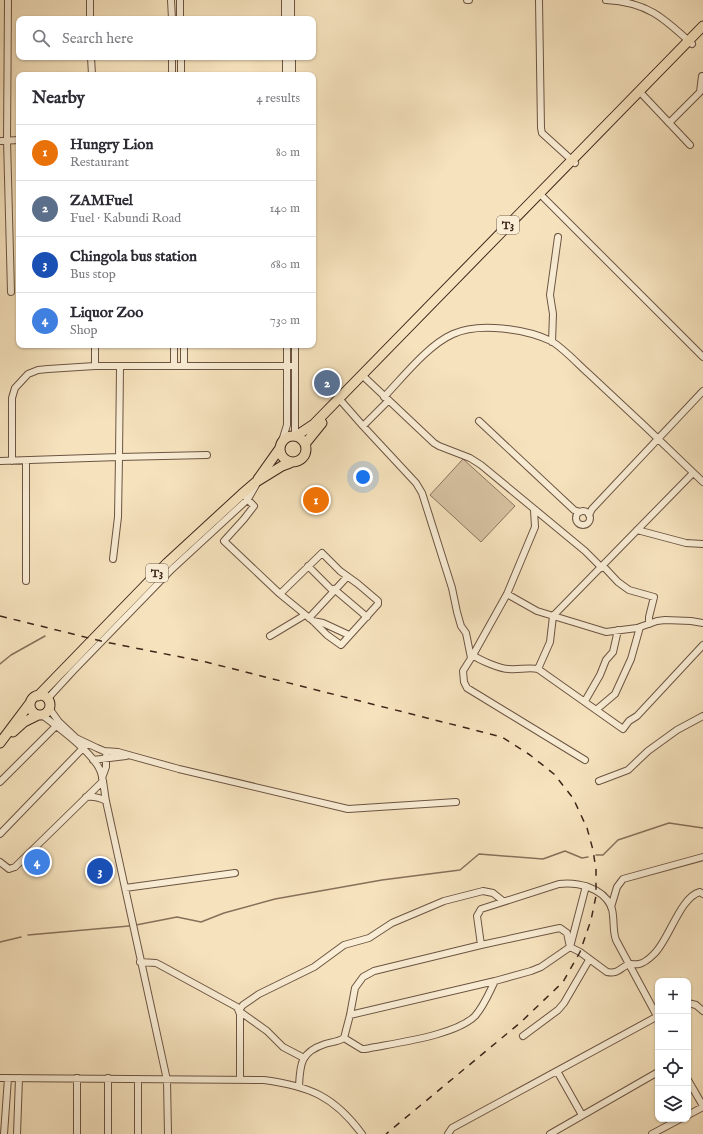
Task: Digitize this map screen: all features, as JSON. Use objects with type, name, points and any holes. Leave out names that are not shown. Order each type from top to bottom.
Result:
[{"type":"highway","name":"T3","points":[[0,743],[33,698],[38,696],[167,563],[257,481],[282,466],[299,462],[305,456],[305,444],[317,427],[541,195],[642,93],[703,26]]},
{"type":"highway","name":"T3","points":[[690,42],[703,33]]},
{"type":"highway","name":"T3","points":[[257,481],[281,444],[290,436],[296,436],[310,427],[364,377]]},
{"type":"highway","points":[[296,436],[302,439],[305,444]]},
{"type":"highway","points":[[281,444],[282,457],[290,463]]},
{"type":"highway","name":"T3","points":[[0,743],[24,722],[46,708],[53,685],[63,669]]},
{"type":"highway","points":[[30,703],[30,709],[32,712],[46,708],[48,701],[44,697],[38,696]]},
{"type":"street","points":[[8,0],[8,140],[11,292]]},
{"type":"street","points":[[90,0],[90,16]]},
{"type":"street","points":[[172,0],[172,16]]},
{"type":"street","points":[[180,0],[180,16]]},
{"type":"street","points":[[285,0],[285,16]]},
{"type":"street","points":[[291,0],[292,16]]},
{"type":"street","points":[[539,0],[542,133],[574,162]]},
{"type":"street","points":[[606,0],[619,0],[647,8],[668,21],[690,42]]},
{"type":"street","points":[[91,60],[92,72]]},
{"type":"street","points":[[172,60],[172,72]]},
{"type":"street","points":[[180,60],[181,72]]},
{"type":"street","points":[[286,60],[286,72]]},
{"type":"street","points":[[292,60],[292,72]]},
{"type":"street","points":[[669,123],[700,92],[702,76]]},
{"type":"street","points":[[642,93],[690,145]]},
{"type":"street","points":[[0,141],[16,140]]},
{"type":"street","points":[[541,195],[703,357]]},
{"type":"street","points":[[552,342],[553,314],[550,296],[558,238]]},
{"type":"street","points":[[364,426],[386,399],[428,352],[439,342],[454,333],[469,329],[484,327],[502,328],[530,334],[552,342],[693,472],[702,478]]},
{"type":"street","points":[[94,348],[95,366]]},
{"type":"street","points":[[174,348],[174,366]]},
{"type":"street","points":[[184,348],[184,366]]},
{"type":"street","points":[[281,444],[287,425],[287,348]]},
{"type":"street","points":[[295,348],[296,436]]},
{"type":"street","points":[[12,461],[12,398],[15,388],[20,382],[28,374],[38,370],[95,366],[295,366]]},
{"type":"street","points":[[113,559],[118,517],[120,367]]},
{"type":"street","points":[[364,377],[434,443],[470,458],[481,465],[584,551],[618,582],[634,593],[653,596],[649,624]]},
{"type":"street","points":[[479,421],[583,512],[658,439],[703,392]]},
{"type":"street","points":[[342,402],[416,483],[422,493],[452,588],[461,626],[466,633],[471,655]]},
{"type":"street","points":[[296,418],[300,426],[310,427]]},
{"type":"street","points":[[0,461],[207,455]]},
{"type":"street","points":[[26,461],[26,581]]},
{"type":"street","points":[[538,669],[550,642],[553,616],[693,472]]},
{"type":"street","points":[[46,708],[73,671],[172,569],[248,499],[257,481]]},
{"type":"street","points":[[248,488],[246,498],[254,506],[224,541],[280,594],[327,635],[340,644],[342,644],[377,606],[378,602],[358,584],[347,577],[322,553],[280,594]]},
{"type":"street","points":[[534,510],[535,527],[507,594],[465,667],[463,675],[464,682],[467,688],[585,760]]},
{"type":"street","points":[[637,530],[686,543],[703,544]]},
{"type":"street","points":[[308,566],[367,617]]},
{"type":"street","points":[[270,636],[309,618],[347,577]]},
{"type":"street","points":[[507,594],[527,606],[553,616],[606,632],[640,627],[665,620],[703,623]]},
{"type":"street","points":[[309,618],[349,635]]},
{"type":"street","points":[[596,710],[615,694],[631,659],[640,627]]},
{"type":"street","points":[[585,701],[600,675],[606,660],[613,652],[618,630]]},
{"type":"street","points":[[471,655],[503,669],[538,669],[623,729],[627,723],[637,716],[703,645]]},
{"type":"street","points":[[46,708],[58,724],[84,746],[98,766],[102,779],[140,962],[167,1080],[168,1134]]},
{"type":"street","points":[[46,708],[58,724]]},
{"type":"street","points":[[599,781],[628,770],[648,751],[677,730],[703,716]]},
{"type":"street","points":[[0,782],[58,724]]},
{"type":"street","points":[[84,746],[104,751],[118,752],[127,756],[348,809],[456,802]]},
{"type":"street","points":[[0,834],[84,746]]},
{"type":"street","points":[[0,862],[9,869],[15,867],[86,798],[102,779],[106,762],[104,751]]},
{"type":"street","points":[[94,760],[106,762],[115,757],[127,756]]},
{"type":"street","points":[[86,798],[93,796],[106,801]]},
{"type":"street","points":[[655,1015],[614,934],[611,907],[617,887],[622,879],[703,857]]},
{"type":"street","points":[[125,888],[235,873]]},
{"type":"street","points":[[481,945],[477,916],[481,909],[559,884],[573,883],[596,890],[606,899],[611,907]]},
{"type":"street","points":[[350,1015],[495,981],[541,967],[570,947],[586,886]]},
{"type":"street","points":[[240,1080],[241,1045],[239,1010],[243,1005],[259,994],[314,967],[344,945],[369,938],[392,923],[438,904],[483,891],[493,894],[503,902]]},
{"type":"street","points":[[570,947],[580,952],[589,960],[610,973],[619,971],[628,964],[639,964],[656,953],[686,902],[696,893],[700,892],[703,894]]},
{"type":"street","points":[[344,1038],[350,1015],[354,988],[363,977],[384,968],[560,928],[567,933],[570,947]]},
{"type":"street","points":[[523,1036],[558,1010],[564,1003],[589,960]]},
{"type":"street","points":[[140,962],[156,963],[232,1003],[267,1031],[283,1047],[304,1058]]},
{"type":"street","points":[[299,1086],[300,1070],[304,1058],[308,1052],[314,1048],[344,1038],[362,1049],[365,1049],[430,1036],[457,1027],[467,1022],[480,1010],[495,981]]},
{"type":"street","points":[[691,1004],[696,1005],[703,1011]]},
{"type":"street","points":[[448,1134],[452,1128],[655,1018]]},
{"type":"street","points":[[558,1071],[582,1115]]},
{"type":"street","points":[[550,1134],[557,1132],[582,1115],[655,1074]]},
{"type":"street","points":[[0,1078],[264,1080],[299,1086],[323,1096],[350,1118],[362,1134]]},
{"type":"street","points":[[4,1134],[8,1078]]},
{"type":"street","points":[[17,1134],[19,1078]]},
{"type":"street","points":[[77,1078],[77,1134]]},
{"type":"street","points":[[108,1078],[108,1134]]},
{"type":"street","points":[[138,1079],[138,1134]]},
{"type":"street","points":[[691,1085],[703,1107],[691,1113]]},
{"type":"street","points":[[652,1134],[674,1122]]},
{"type":"shaded area","points":[[463,459],[515,506],[481,542],[430,495]]},
{"type":"waterway","points":[[0,664],[11,655],[45,636]]},
{"type":"waterway","points":[[596,855],[603,855],[618,840],[669,823],[703,828]]},
{"type":"waterway","points":[[136,925],[177,917],[201,922],[224,913],[275,899],[382,880],[460,870],[479,854],[543,859],[565,851],[582,858],[588,857]]},
{"type":"waterway","points":[[28,935],[129,926]]},
{"type":"waterway","points":[[0,942],[21,937]]},
{"type":"railway","points":[[0,616],[105,642],[206,662],[502,737],[530,755],[554,774],[573,798],[587,828],[593,850],[596,870],[596,896],[591,920],[580,952],[563,982],[521,1022],[386,1134]]},
{"type":"place","name":"ZAMFuel","points":[[327,383]]},
{"type":"place","name":"Hungry Lion","points":[[316,500]]},
{"type":"place","name":"Liquor Zoo","points":[[37,862]]},
{"type":"place","name":"Chingola bus station","points":[[100,871]]}]
